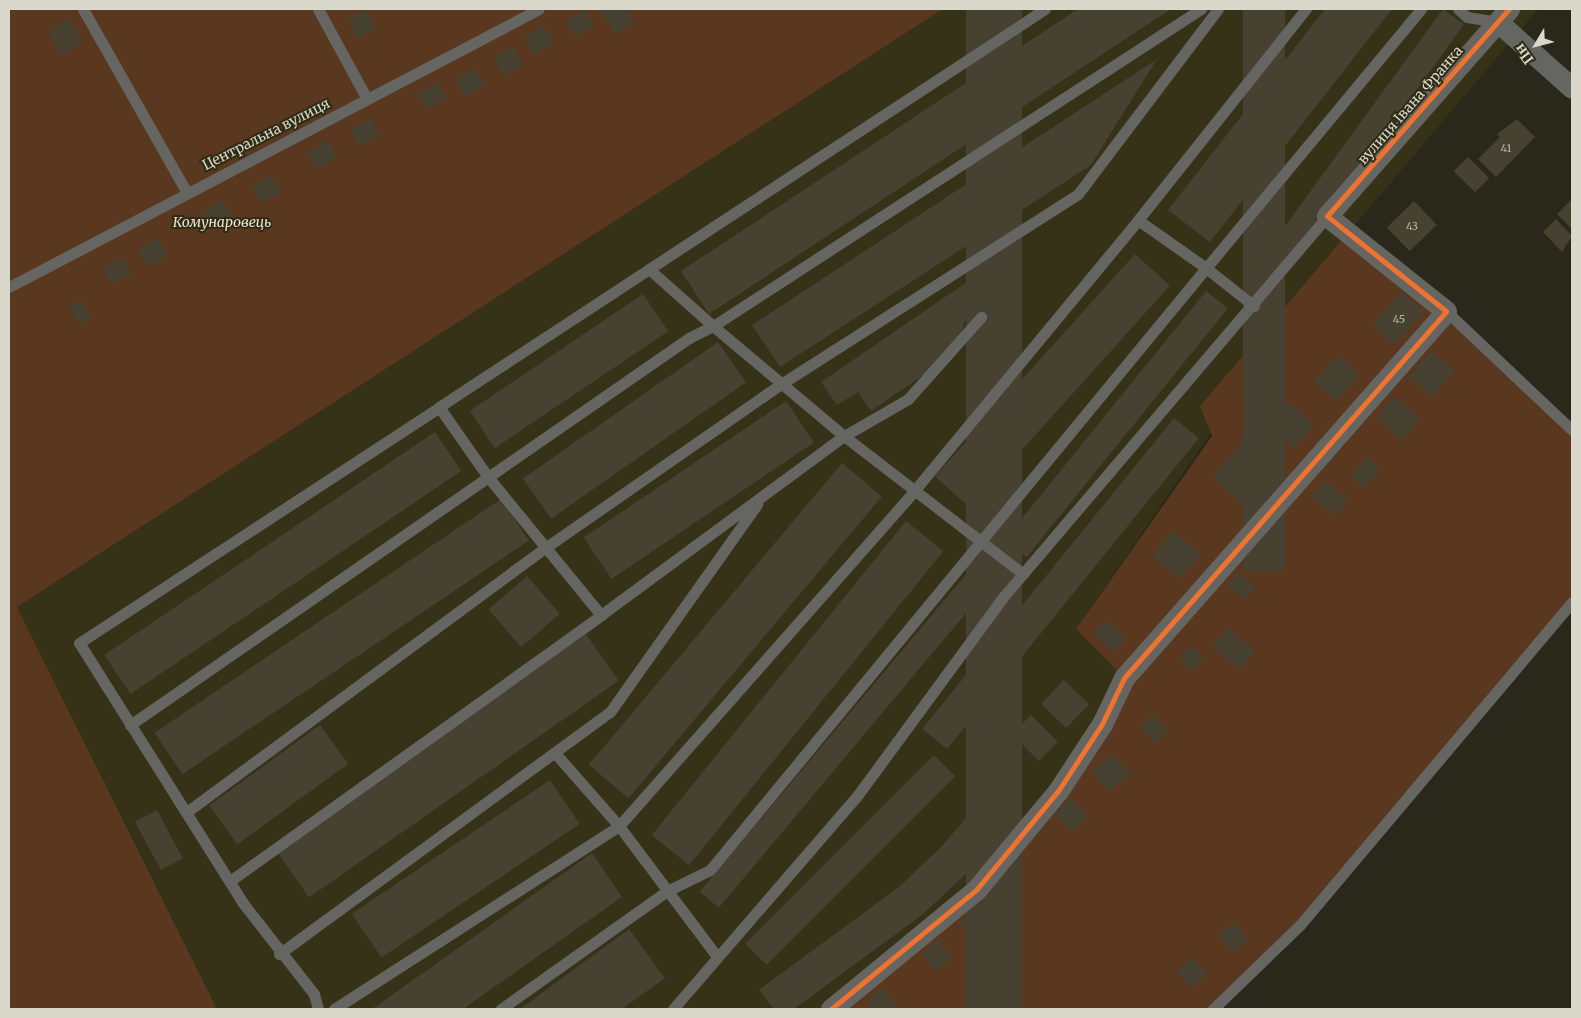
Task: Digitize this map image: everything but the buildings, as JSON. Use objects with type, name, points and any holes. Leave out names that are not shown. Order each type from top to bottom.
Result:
[{"type":"street","points":[[1504,15],[1572,88]]},
{"type":"street","name":"вулиця Івана Франка","points":[[1327,216],[1504,15]]},
{"type":"street","points":[[831,1009],[976,890],[1058,790],[1102,724],[1124,678],[1446,310],[1327,216]]},
{"type":"lane","points":[[83,9],[186,191]]},
{"type":"lane","points":[[318,9],[367,99]]},
{"type":"lane","name":"Центральна вулиця","points":[[9,287],[186,191],[538,9]]},
{"type":"lane","points":[[318,1009],[314,994],[279,954],[230,881],[188,811],[79,643],[1045,9]]},
{"type":"lane","points":[[130,724],[689,338],[713,326],[1201,9]]},
{"type":"lane","points":[[188,811],[545,548],[781,384],[1078,194],[1218,9]]},
{"type":"lane","points":[[334,1009],[619,826],[914,492],[1138,220],[1306,9]]},
{"type":"lane","points":[[501,1009],[667,891],[710,870],[977,540],[1421,9]]},
{"type":"lane","points":[[1458,9],[1468,17],[1504,15]]},
{"type":"lane","points":[[673,1009],[716,955],[857,796],[1023,574],[1254,306],[1327,216]]},
{"type":"lane","points":[[1138,220],[1206,268],[1254,306]]},
{"type":"lane","points":[[649,269],[713,326],[844,436],[914,492],[1023,574]]},
{"type":"lane","points":[[1446,310],[1572,430]]},
{"type":"lane","points":[[230,881],[601,615],[844,436],[908,399],[981,317]]},
{"type":"lane","points":[[439,407],[488,477],[601,615]]},
{"type":"lane","points":[[279,954],[610,712],[762,497]]},
{"type":"lane","points":[[1213,1009],[1300,925],[1572,602]]},
{"type":"lane","points":[[555,753],[619,826],[716,955]]},
{"type":"shaded area","points":[[943,9],[1538,9],[1348,233],[1076,629],[1124,678],[976,890],[831,1009],[217,1009],[17,607]]},
{"type":"green space","name":"Комунаровець","points":[[9,9],[943,9],[17,607],[217,1009],[9,1009]]},
{"type":"green space","points":[[1348,233],[1446,311],[1572,430],[1572,602],[1300,925],[1213,1009],[831,1009],[976,890],[1102,724],[1124,678],[1076,629],[1212,436],[1200,406]]},
{"type":"cycle path","points":[[831,1009],[976,890],[1058,791],[1102,724],[1124,678],[1446,311],[1327,216],[1509,9]]}]
